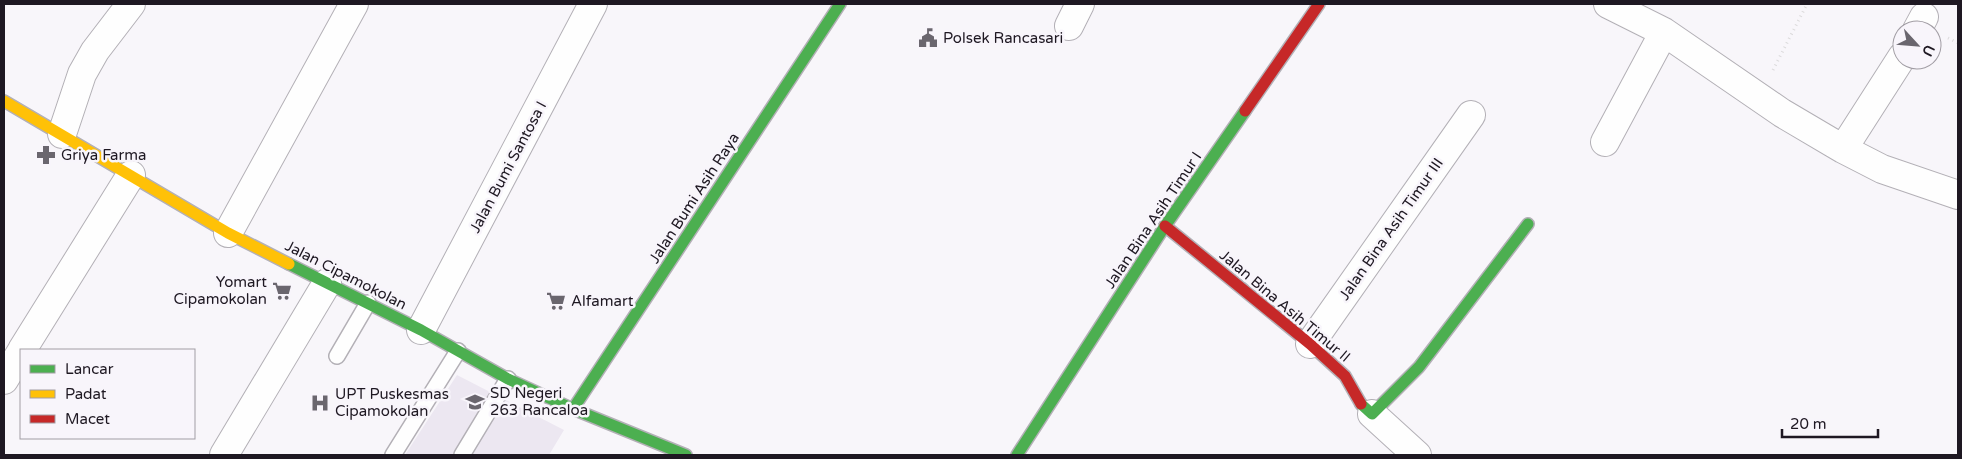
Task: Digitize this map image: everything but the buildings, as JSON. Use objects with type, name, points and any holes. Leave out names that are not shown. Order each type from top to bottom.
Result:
[{"type":"street","points":[[62,134],[82,74],[95,51],[131,4]]},
{"type":"street","points":[[228,232],[354,4]]},
{"type":"street","name":"Jalan Bumi Santosa I","points":[[421,330],[593,4]]},
{"type":"street","name":"Jalan Bumi Asih Raya","points":[[572,409],[840,4]]},
{"type":"street","name":"Jalan Bina Asih Timur I","points":[[1017,455],[1165,226],[1319,4]]},
{"type":"street","points":[[1608,4],[1664,32],[1759,98],[1842,149],[1882,169],[1958,195]]},
{"type":"street","points":[[1605,142],[1664,32]]},
{"type":"street","points":[[1842,149],[1894,70]]},
{"type":"street","name":"Jalan Cipamokolan","points":[[4,100],[228,232],[421,330],[508,379],[572,409],[686,455]]},
{"type":"street","name":"Jalan Bina Asih Timur III","points":[[1310,344],[1471,115]]},
{"type":"street","points":[[23,349],[131,175]]},
{"type":"street","points":[[1416,455],[1372,414],[1419,368],[1528,224]]},
{"type":"street","name":"Jalan Bina Asih Timur II","points":[[1165,226],[1310,344],[1345,376],[1359,402],[1372,414]]},
{"type":"street","points":[[224,455],[327,283]]},
{"type":"street","points":[[4,380],[20,354]]},
{"type":"lane","points":[[336,356],[368,303]]},
{"type":"lane","points":[[393,455],[458,351]]},
{"type":"lane","points":[[462,455],[508,379]]},
{"type":"path","points":[[1759,98],[1807,4]]},
{"type":"shaded area","name":"SD Negeri 263 Rancaloa","points":[[457,375],[564,430],[549,455],[405,455]]},
{"type":"traffic: fast","points":[[573,409],[840,4]]},
{"type":"traffic: fast","points":[[1017,455],[1165,226],[1245,111]]},
{"type":"traffic: fast","points":[[1361,404],[1372,414],[1419,367],[1528,224]]},
{"type":"traffic: fast","points":[[289,264],[421,330],[508,379],[573,409],[686,455]]},
{"type":"traffic: slow","points":[[4,101],[228,233],[289,264]]},
{"type":"traffic: jam","points":[[1245,111],[1319,4]]},
{"type":"traffic: jam","points":[[1165,226],[1310,344],[1345,376],[1361,404]]},
{"type":"place","name":"Polsek Rancasari","points":[[928,38]]},
{"type":"place","name":"Griya Farma","points":[[46,155]]},
{"type":"place","name":"Yomart Cipamokolan","points":[[282,291]]},
{"type":"place","name":"Alfamart","points":[[556,301]]},
{"type":"place","name":"SD Negeri 263 Rancaloa","points":[[475,402]]},
{"type":"place","name":"UPT Puskesmas Cipamokolan","points":[[320,403]]}]
